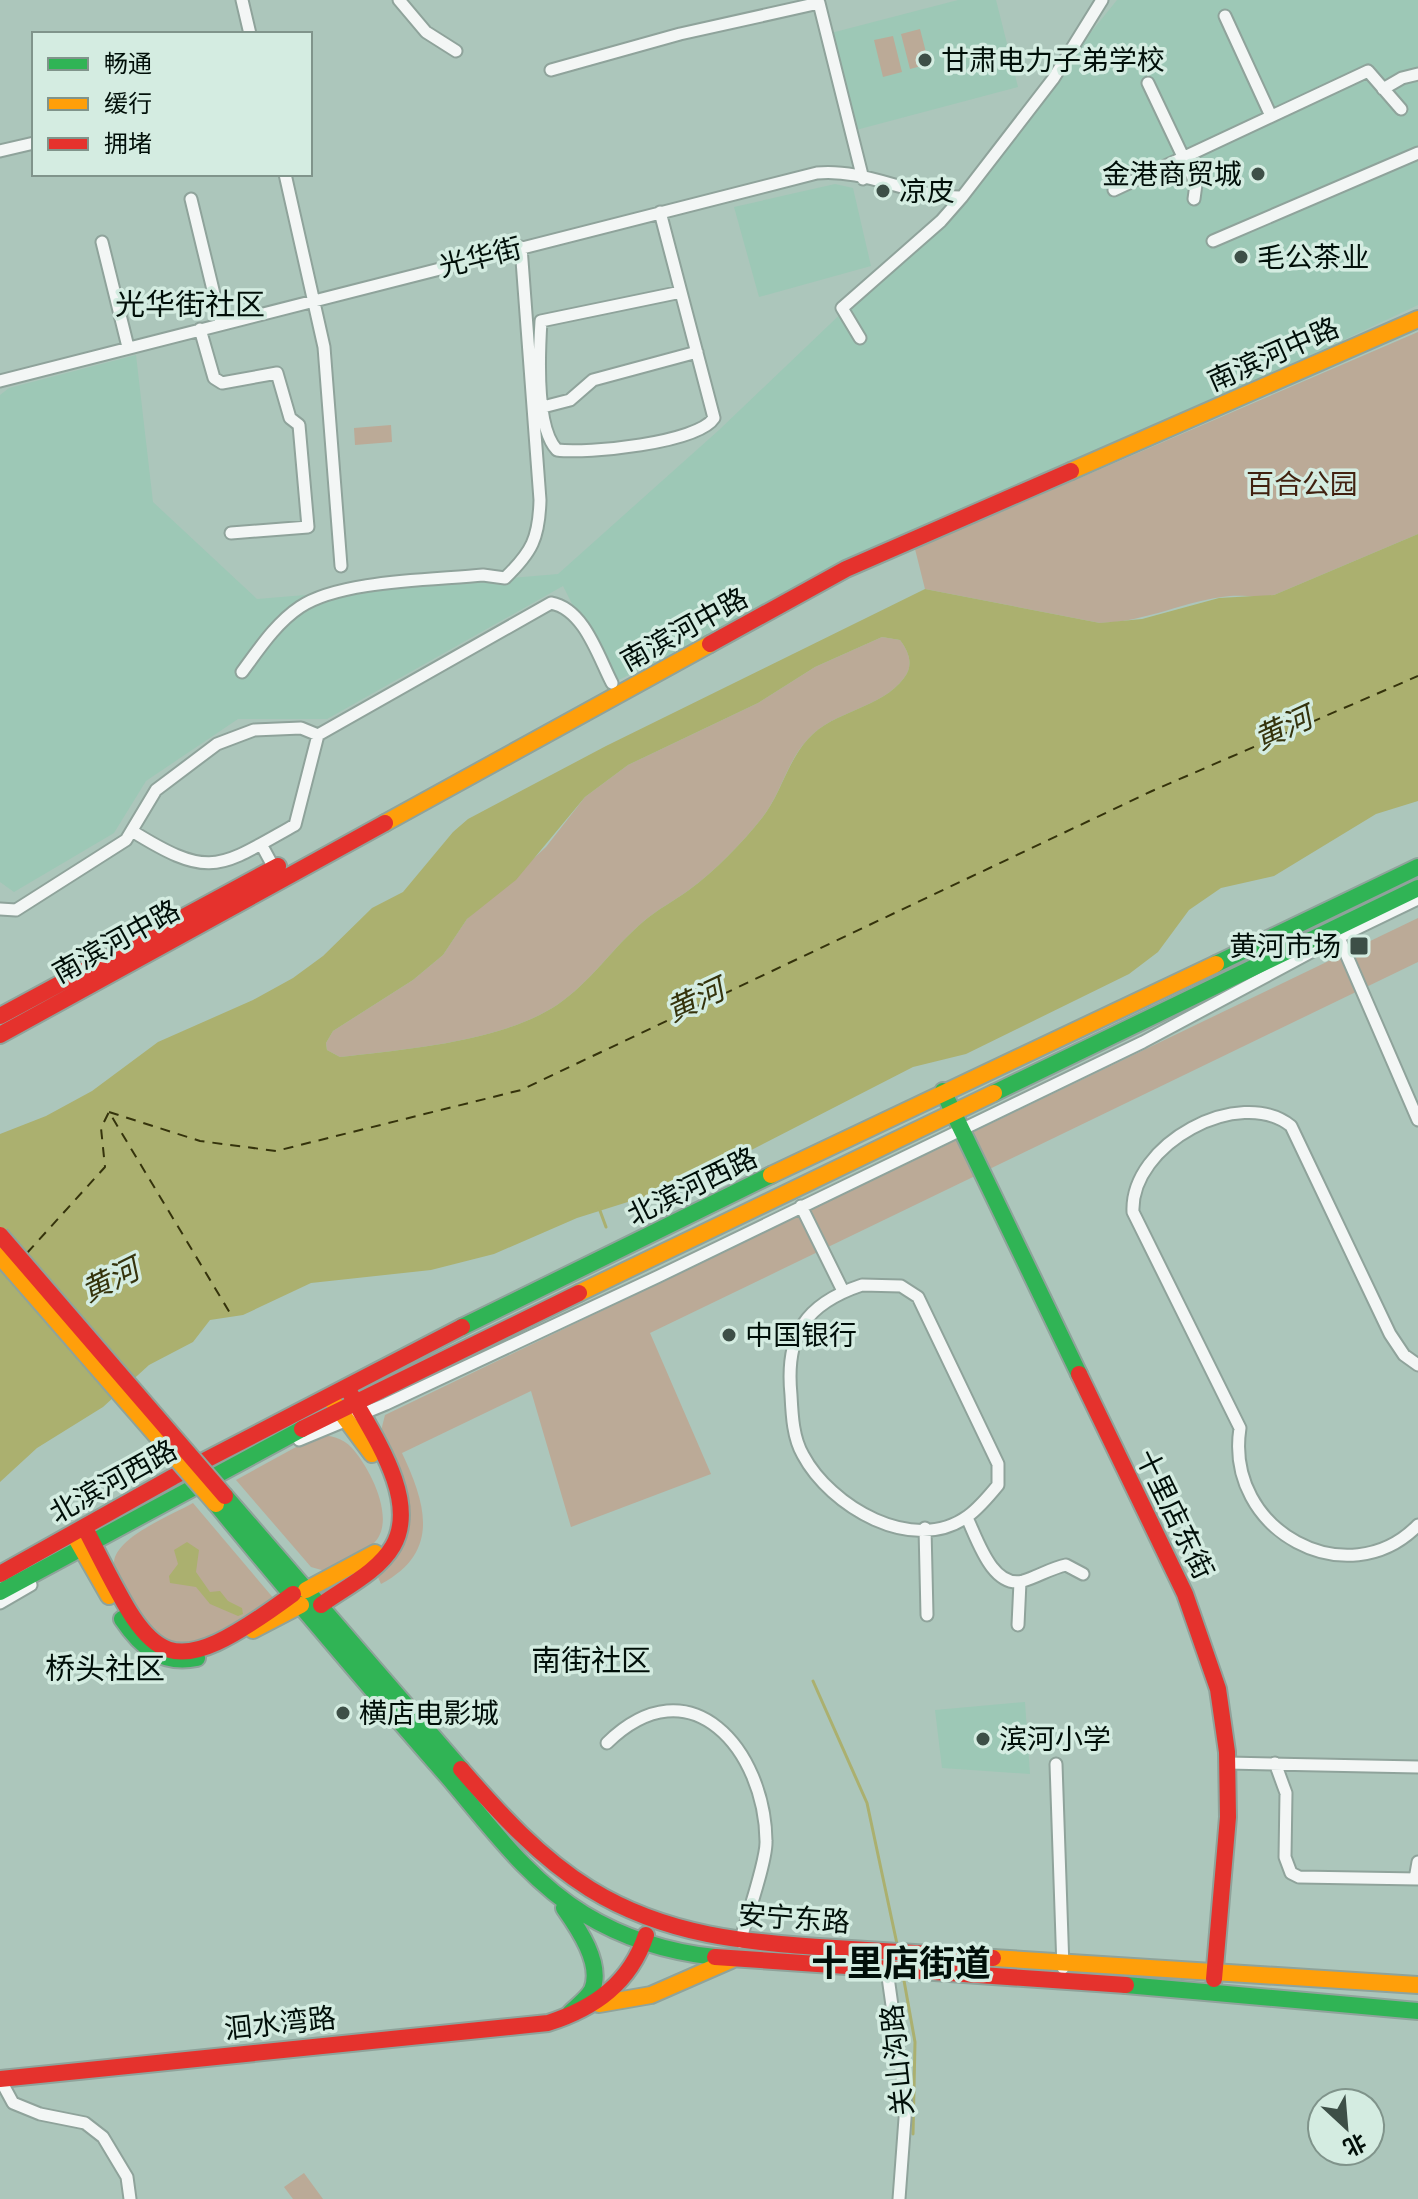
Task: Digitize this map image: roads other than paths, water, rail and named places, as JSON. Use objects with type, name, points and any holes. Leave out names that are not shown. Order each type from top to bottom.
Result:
[{"type":"main road","name":"南滨河中路","points":[[0,1016],[841,558],[1418,305]]},
{"type":"main road","name":"南滨河中路","points":[[0,1035],[846,569],[1418,319]]},
{"type":"main road","name":"北滨河西路","points":[[0,1592],[328,1393],[943,1091],[1129,1008],[1418,867]]},
{"type":"main road","name":"北滨河西路","points":[[0,1574],[85,1541],[954,1111],[1336,932],[1418,888]]},
{"type":"main road","name":"十里店东街","points":[[943,1091],[1185,1594],[1217,1687],[1228,1763],[1213,1993]]},
{"type":"main road","points":[[0,1235],[497,1837],[550,1891],[579,1927],[590,1955],[592,1990],[564,2019]]},
{"type":"main road","points":[[0,1256],[220,1500]]},
{"type":"main road","points":[[85,1541],[133,1620],[153,1645],[176,1653],[207,1648],[378,1552],[394,1529],[396,1501],[350,1411],[346,1384]]},
{"type":"main road","points":[[321,1605],[375,1565],[393,1546],[403,1522],[400,1496],[350,1411],[328,1393]]},
{"type":"main road","name":"安宁东路","points":[[300,1596],[321,1605],[511,1826],[554,1866],[592,1893],[650,1921],[740,1942],[898,1951],[1213,1993],[1418,2011]]},
{"type":"main road","name":"安宁东路","points":[[550,1891],[583,1914],[644,1944],[673,1953],[897,1970],[1215,1970],[1418,1985]]},
{"type":"main road","name":"洄水湾路","points":[[599,2004],[621,1982],[644,1944],[650,1921]]},
{"type":"main road","name":"洄水湾路","points":[[0,2079],[564,2019],[599,2004],[627,2003],[694,1980],[733,1959]]},
{"type":"street","points":[[242,0],[250,32]]},
{"type":"street","points":[[399,0],[426,32],[456,51]]},
{"type":"street","points":[[860,338],[842,308],[941,221],[962,197],[1053,79],[1102,0]]},
{"type":"street","points":[[551,70],[680,34],[819,3],[863,179]]},
{"type":"street","points":[[1225,16],[1271,116]]},
{"type":"street","points":[[1114,190],[1368,71],[1401,109]]},
{"type":"street","points":[[1383,89],[1402,78],[1418,74]]},
{"type":"street","points":[[1148,83],[1196,184],[1194,199]]},
{"type":"street","points":[[0,151],[32,143]]},
{"type":"street","points":[[1213,241],[1418,153]]},
{"type":"street","name":"光华街","points":[[0,381],[817,173],[835,171],[936,197],[962,197]]},
{"type":"street","points":[[285,176],[324,347],[341,566]]},
{"type":"street","points":[[191,199],[221,323]]},
{"type":"street","points":[[660,212],[697,352],[714,418],[709,426],[687,434],[615,448],[557,450],[548,441],[543,407],[539,355],[541,321],[681,292]]},
{"type":"street","points":[[102,242],[128,347]]},
{"type":"street","points":[[242,672],[274,630],[300,606],[336,590],[483,575],[505,578],[527,556],[539,527],[540,500],[521,247]]},
{"type":"street","points":[[200,329],[214,378],[222,383],[277,373],[290,418],[299,425],[308,527],[231,533]]},
{"type":"street","points":[[543,407],[570,400],[593,380],[697,352]]},
{"type":"street","points":[[132,831],[174,856],[201,865],[224,862],[261,844],[295,825],[318,735],[551,603],[563,605],[575,615],[612,683]]},
{"type":"street","points":[[0,909],[16,910],[126,840],[156,790],[217,744],[254,730],[301,728],[318,735]]},
{"type":"street","points":[[261,844],[274,868]]},
{"type":"street","points":[[350,1411],[519,1342],[1143,1042],[1336,932],[1418,899]]},
{"type":"street","points":[[1336,932],[1418,1120]]},
{"type":"street","points":[[1418,1365],[1404,1355],[1390,1334],[1291,1126],[1275,1116],[1226,1115],[1189,1127],[1159,1151],[1137,1183],[1133,1212],[1240,1428],[1238,1464],[1248,1497],[1271,1526],[1303,1547],[1339,1555],[1376,1551],[1410,1534],[1418,1525]]},
{"type":"street","points":[[801,1206],[843,1291]]},
{"type":"street","points":[[862,1285],[901,1286],[918,1297],[923,1306],[998,1464],[998,1485],[967,1518],[925,1528],[905,1529],[875,1522],[817,1480],[801,1452],[793,1420],[788,1366],[795,1338],[811,1313],[843,1291],[862,1285]]},
{"type":"street","points":[[967,1518],[998,1574],[1020,1582],[1066,1565],[1083,1574]]},
{"type":"street","points":[[925,1528],[927,1615]]},
{"type":"street","points":[[0,1603],[85,1541]]},
{"type":"street","points":[[1018,1625],[1020,1582]]},
{"type":"street","points":[[607,1743],[631,1723],[660,1713],[698,1715],[727,1732],[753,1779],[767,1844],[740,1942]]},
{"type":"street","points":[[1228,1763],[1418,1767]]},
{"type":"street","points":[[1275,1763],[1286,1793],[1285,1857],[1291,1873],[1299,1877],[1416,1879],[1418,1862]]},
{"type":"street","points":[[1056,1764],[1063,1972]]},
{"type":"street","name":"关山沟路","points":[[897,1970],[906,2105],[899,2199]]},
{"type":"street","points":[[0,2079],[13,2103],[40,2114],[85,2123],[103,2137],[127,2177],[130,2199]]},
{"type":"water","name":"黄河","points":[[1418,534],[1418,801],[1376,814],[1274,876],[1221,888],[1189,910],[1158,952],[1129,974],[966,1054],[913,1067],[685,1184],[577,1218],[494,1254],[431,1270],[311,1283],[243,1315],[210,1320],[193,1342],[149,1365],[103,1407],[37,1448],[0,1482],[0,1134],[46,1116],[92,1091],[158,1042],[253,1000],[293,978],[323,956],[372,908],[403,892],[453,832],[468,819],[606,746],[925,589],[1100,623],[1142,619],[1219,598],[1274,595]],"holes":[[[882,637],[900,640],[910,663],[904,678],[883,697],[831,722],[808,739],[769,809],[737,847],[699,882],[644,921],[581,986],[557,1005],[509,1028],[452,1042],[340,1057],[327,1050],[326,1043],[333,1031],[413,980],[443,955],[467,919],[516,880],[585,797],[628,765],[758,703],[815,667]]]},
{"type":"water","points":[[187,1542],[199,1550],[196,1572],[210,1592],[220,1591],[228,1601],[242,1608],[243,1614],[238,1616],[210,1604],[196,1587],[170,1583],[169,1576],[178,1564],[174,1550]]},
{"type":"waterway","points":[[599,1208],[606,1227]]},
{"type":"waterway","points":[[813,1681],[867,1803],[897,1944]]},
{"type":"waterway","points":[[903,1975],[915,2042],[913,2134]]},
{"type":"place","name":"甘肃电力子弟学校","points":[[925,60]]},
{"type":"place","name":"金港商贸城","points":[[1258,174]]},
{"type":"place","name":"凉皮","points":[[883,191]]},
{"type":"place","name":"毛公茶业","points":[[1241,257]]},
{"type":"place","name":"黄河市场","points":[[1359,946]]},
{"type":"place","name":"中国银行","points":[[729,1335]]},
{"type":"place","name":"横店电影城","points":[[343,1713]]},
{"type":"place","name":"滨河小学","points":[[983,1739]]},
{"type":"district","name":"光华街社区","points":[[190,304]]},
{"type":"district","name":"南街社区","points":[[591,1660]]},
{"type":"district","name":"桥头社区","points":[[105,1668]]},
{"type":"district","name":"十里店街道","points":[[901,1964]]},
{"type":"park label","name":"百合公园","points":[[1302,484]]}]
